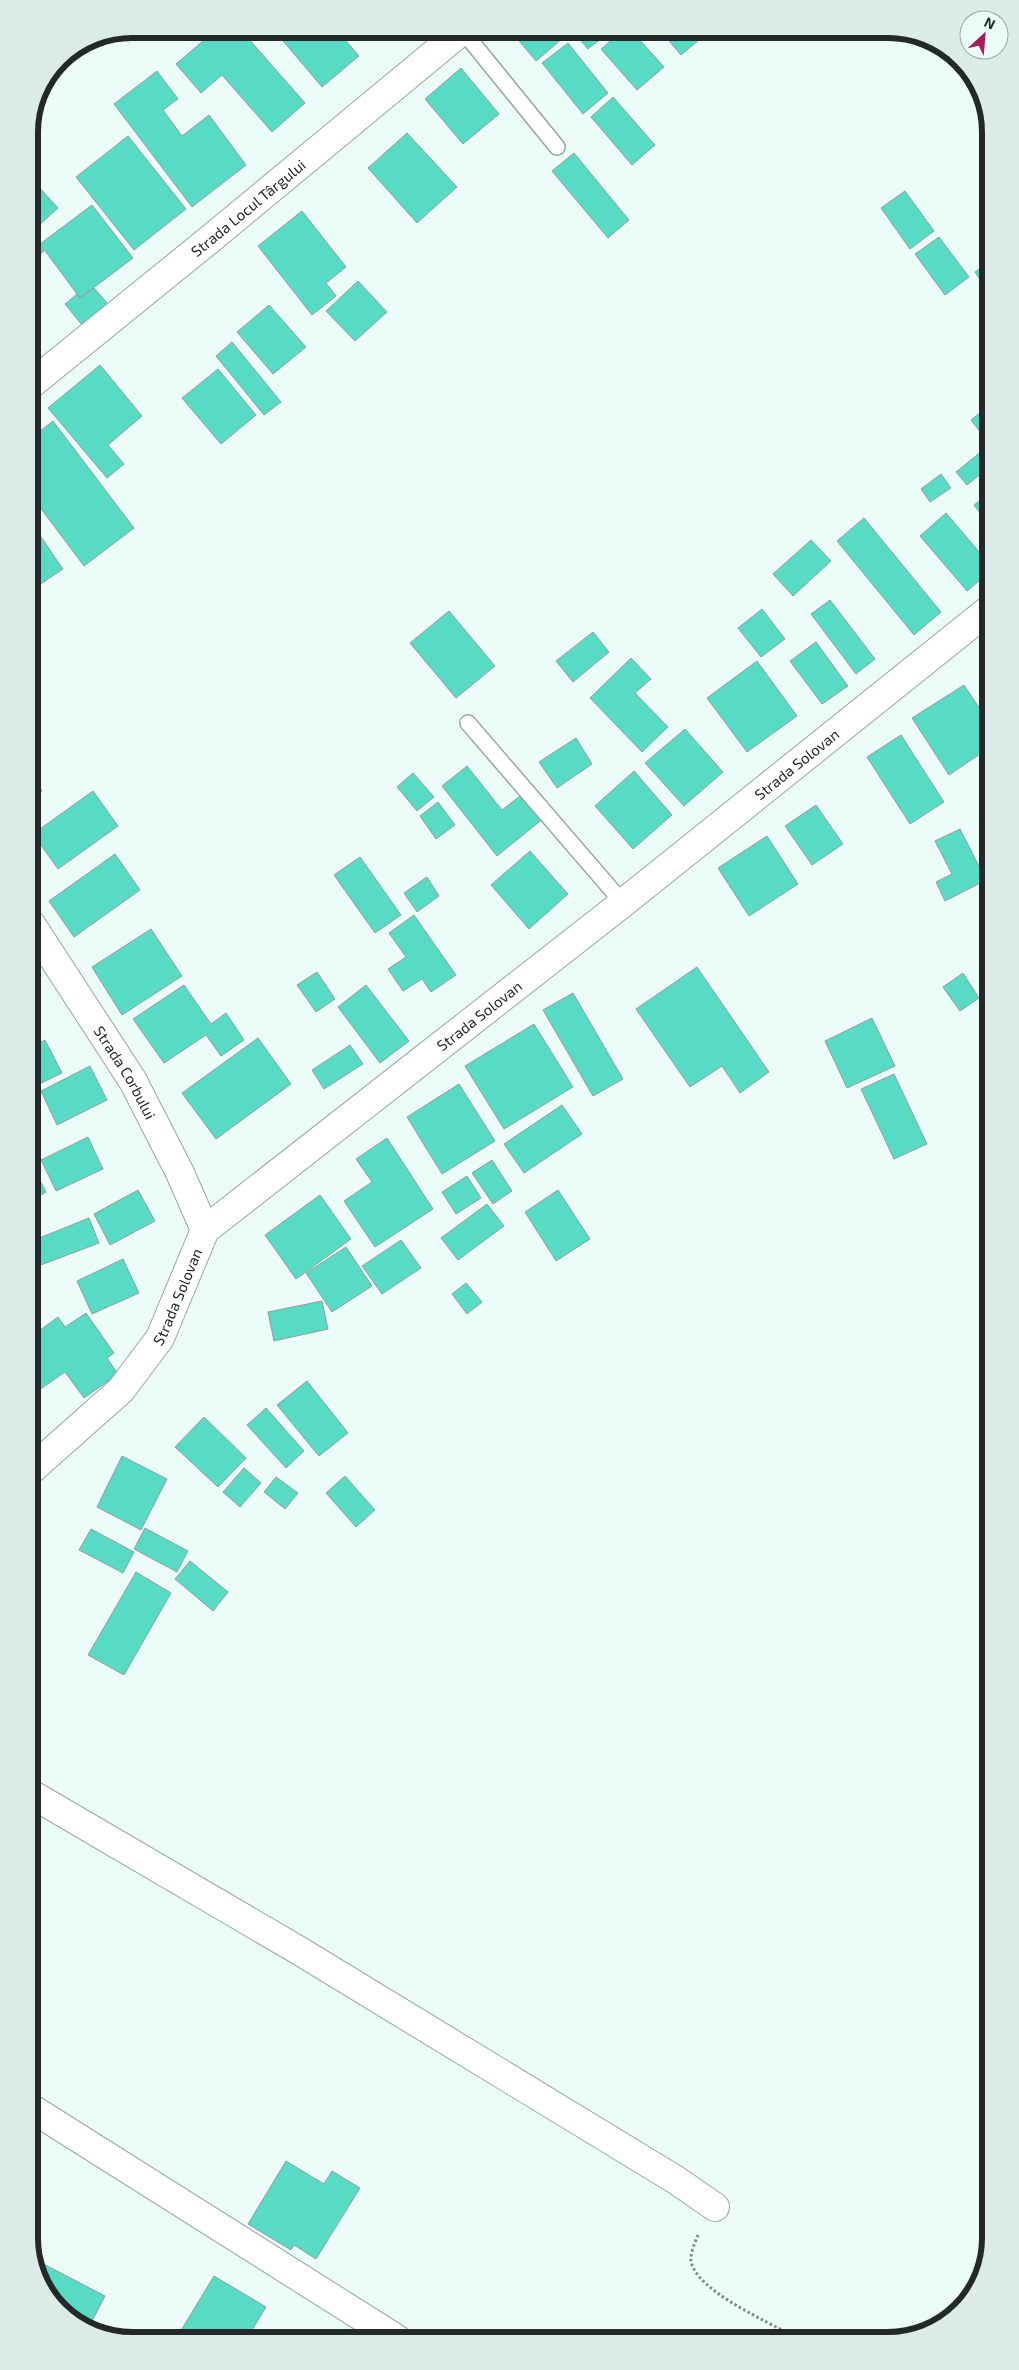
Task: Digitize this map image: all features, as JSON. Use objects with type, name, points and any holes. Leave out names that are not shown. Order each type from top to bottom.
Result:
[{"type":"street","name":"Strada Locul Târgului","points":[[38,379],[453,38]]},
{"type":"street","name":"Strada Solovan","points":[[38,1464],[122,1390],[160,1338],[205,1230],[623,903],[982,615]]},
{"type":"street","name":"Strada Corbului","points":[[38,935],[133,1081],[180,1173],[205,1230]]},
{"type":"street","points":[[38,1797],[315,1960],[676,2180],[715,2206]]},
{"type":"street","points":[[38,2113],[386,2332]]},
{"type":"lane","points":[[469,38],[557,146]]},
{"type":"lane","points":[[468,723],[623,903]]},
{"type":"path","points":[[715,2206],[697,2237],[690,2260],[696,2274],[713,2291],[787,2332]]},
{"type":"building","points":[[206,38],[248,38],[305,103],[272,132],[222,75],[201,93],[176,64]]},
{"type":"building","points":[[281,38],[344,38],[359,56],[322,87]]},
{"type":"building","points":[[517,38],[563,38],[536,61]]},
{"type":"building","points":[[579,38],[602,38],[588,49]]},
{"type":"building","points":[[614,38],[638,38],[664,67],[637,90],[601,49]]},
{"type":"building","points":[[667,38],[701,38],[681,55]]},
{"type":"building","points":[[568,43],[608,93],[583,114],[542,63]]},
{"type":"building","points":[[461,68],[499,114],[463,144],[425,99]]},
{"type":"building","points":[[157,71],[178,99],[163,110],[182,136],[209,115],[246,165],[192,207],[114,104]]},
{"type":"building","points":[[613,97],[655,145],[632,165],[591,117]]},
{"type":"building","points":[[407,133],[457,187],[417,223],[368,168]]},
{"type":"building","points":[[128,136],[186,209],[134,250],[76,177]]},
{"type":"building","points":[[574,153],[629,220],[608,238],[552,171]]},
{"type":"building","points":[[38,186],[58,208],[38,226]]},
{"type":"building","points":[[905,191],[934,231],[910,249],[881,208]]},
{"type":"building","points":[[92,205],[133,258],[80,298],[40,244]]},
{"type":"building","points":[[302,211],[346,267],[326,283],[336,296],[312,315],[258,246]]},
{"type":"building","points":[[939,237],[969,277],[945,295],[915,254]]},
{"type":"building","points":[[38,243],[44,251],[38,256]]},
{"type":"building","points":[[982,267],[982,282],[975,272]]},
{"type":"building","points":[[358,281],[387,312],[355,341],[326,311]]},
{"type":"building","points":[[94,288],[108,304],[82,325],[65,304],[77,294],[80,298]]},
{"type":"building","points":[[269,305],[306,347],[273,374],[237,332]]},
{"type":"building","points":[[232,342],[281,402],[264,415],[216,356]]},
{"type":"building","points":[[100,365],[142,416],[108,445],[124,464],[107,478],[48,408]]},
{"type":"building","points":[[218,369],[256,415],[221,444],[182,398]]},
{"type":"building","points":[[982,411],[982,434],[971,420]]},
{"type":"building","points":[[53,421],[134,528],[84,566],[38,505],[38,433]]},
{"type":"building","points":[[982,451],[982,473],[967,485],[956,472]]},
{"type":"building","points":[[941,474],[951,488],[930,502],[921,489]]},
{"type":"building","points":[[982,499],[982,516],[974,505]]},
{"type":"building","points":[[946,513],[982,555],[982,578],[967,591],[920,536]]},
{"type":"building","points":[[864,518],[941,612],[914,635],[837,541]]},
{"type":"building","points":[[38,533],[63,569],[38,586]]},
{"type":"building","points":[[811,540],[831,561],[793,596],[773,574]]},
{"type":"building","points":[[830,600],[875,659],[856,674],[811,614]]},
{"type":"building","points":[[762,609],[785,639],[761,657],[738,628]]},
{"type":"building","points":[[449,611],[495,666],[456,698],[410,643]]},
{"type":"building","points":[[593,632],[609,652],[573,682],[556,661]]},
{"type":"building","points":[[816,642],[848,686],[822,704],[790,661]]},
{"type":"building","points":[[631,658],[651,679],[635,693],[668,727],[642,752],[590,698]]},
{"type":"building","points":[[757,661],[797,716],[747,752],[707,698]]},
{"type":"building","points":[[964,685],[982,712],[982,753],[949,775],[912,718]]},
{"type":"building","points":[[685,729],[723,772],[684,806],[645,763]]},
{"type":"building","points":[[901,735],[944,802],[910,824],[867,757]]},
{"type":"building","points":[[576,738],[592,764],[557,788],[539,762]]},
{"type":"building","points":[[467,766],[502,810],[524,793],[544,818],[497,856],[442,786]]},
{"type":"building","points":[[634,771],[672,815],[633,849],[595,806]]},
{"type":"building","points":[[413,773],[434,797],[417,811],[397,787]]},
{"type":"building","points":[[38,784],[42,791],[38,794]]},
{"type":"building","points":[[93,791],[118,826],[58,869],[38,841],[38,830]]},
{"type":"building","points":[[438,802],[455,825],[436,839],[420,816]]},
{"type":"building","points":[[816,805],[843,844],[812,865],[785,826]]},
{"type":"building","points":[[960,829],[982,872],[982,882],[945,901],[936,882],[952,874],[935,841]]},
{"type":"building","points":[[767,836],[798,884],[749,916],[718,868]]},
{"type":"building","points":[[530,851],[568,894],[529,929],[491,885]]},
{"type":"building","points":[[115,854],[140,890],[74,937],[49,901]]},
{"type":"building","points":[[360,857],[401,915],[375,933],[334,875]]},
{"type":"building","points":[[427,877],[439,896],[417,912],[404,893]]},
{"type":"building","points":[[414,915],[456,975],[431,992],[422,979],[403,991],[388,969],[406,957],[389,933]]},
{"type":"building","points":[[151,929],[182,976],[122,1015],[92,967]]},
{"type":"building","points":[[697,967],[769,1072],[740,1093],[722,1066],[690,1087],[636,1009]]},
{"type":"building","points":[[317,972],[335,999],[316,1012],[297,985]]},
{"type":"building","points":[[963,973],[979,998],[960,1011],[943,987]]},
{"type":"building","points":[[184,985],[211,1024],[226,1013],[244,1040],[221,1056],[206,1035],[164,1063],[133,1019]]},
{"type":"building","points":[[366,985],[409,1041],[380,1063],[338,1007]]},
{"type":"building","points":[[573,993],[623,1079],[593,1096],[543,1010]]},
{"type":"building","points":[[872,1018],[895,1066],[847,1088],[825,1041]]},
{"type":"building","points":[[534,1024],[573,1087],[504,1129],[465,1066]]},
{"type":"building","points":[[258,1038],[291,1084],[216,1139],[182,1093]]},
{"type":"building","points":[[45,1040],[62,1073],[38,1085],[38,1044]]},
{"type":"building","points":[[350,1045],[363,1064],[324,1089],[312,1070]]},
{"type":"building","points":[[90,1066],[107,1100],[57,1125],[41,1091]]},
{"type":"building","points":[[894,1074],[927,1144],[894,1159],[861,1089]]},
{"type":"building","points":[[459,1084],[495,1141],[442,1174],[407,1117]]},
{"type":"building","points":[[562,1105],[582,1134],[524,1173],[504,1144]]},
{"type":"building","points":[[88,1137],[103,1169],[56,1191],[41,1160]]},
{"type":"building","points":[[387,1138],[433,1209],[375,1247],[344,1201],[372,1182],[356,1159]]},
{"type":"building","points":[[492,1160],[512,1191],[493,1204],[472,1173]]},
{"type":"building","points":[[467,1176],[481,1198],[456,1214],[442,1192]]},
{"type":"building","points":[[38,1177],[46,1192],[38,1197]]},
{"type":"building","points":[[138,1190],[155,1221],[110,1245],[94,1214]]},
{"type":"building","points":[[558,1190],[590,1239],[556,1261],[525,1212]]},
{"type":"building","points":[[320,1195],[351,1239],[296,1279],[265,1235]]},
{"type":"building","points":[[487,1204],[504,1226],[458,1260],[441,1238]]},
{"type":"building","points":[[89,1218],[99,1243],[38,1266],[38,1239]]},
{"type":"building","points":[[401,1240],[421,1268],[382,1294],[362,1266]]},
{"type":"building","points":[[346,1247],[372,1286],[332,1312],[306,1273]]},
{"type":"building","points":[[123,1259],[139,1293],[92,1314],[77,1281]]},
{"type":"building","points":[[466,1283],[482,1302],[467,1314],[452,1294]]},
{"type":"building","points":[[322,1301],[328,1329],[274,1341],[268,1312]]},
{"type":"building","points":[[86,1313],[114,1353],[107,1358],[118,1374],[84,1398],[65,1372],[38,1391],[38,1332],[58,1317],[65,1327]]},
{"type":"building","points":[[307,1381],[348,1433],[319,1456],[277,1405]]},
{"type":"building","points":[[266,1408],[304,1451],[286,1468],[247,1425]]},
{"type":"building","points":[[204,1417],[246,1458],[218,1487],[175,1447]]},
{"type":"building","points":[[122,1456],[167,1479],[141,1530],[97,1507]]},
{"type":"building","points":[[244,1468],[261,1483],[240,1507],[223,1492]]},
{"type":"building","points":[[345,1476],[375,1510],[356,1527],[326,1493]]},
{"type":"building","points":[[276,1477],[298,1493],[285,1509],[264,1492]]},
{"type":"building","points":[[145,1528],[188,1551],[177,1572],[134,1549]]},
{"type":"building","points":[[91,1529],[134,1552],[123,1573],[79,1550]]},
{"type":"building","points":[[190,1561],[228,1592],[213,1611],[175,1579]]},
{"type":"building","points":[[136,1572],[171,1593],[124,1675],[88,1655]]},
{"type":"building","points":[[286,2161],[324,2184],[332,2171],[360,2188],[316,2259],[294,2245],[291,2250],[248,2224]]},
{"type":"building","points":[[41,2263],[105,2296],[90,2323],[74,2313],[57,2296],[50,2285]]},
{"type":"building","points":[[214,2276],[266,2307],[251,2332],[180,2332]]}]
